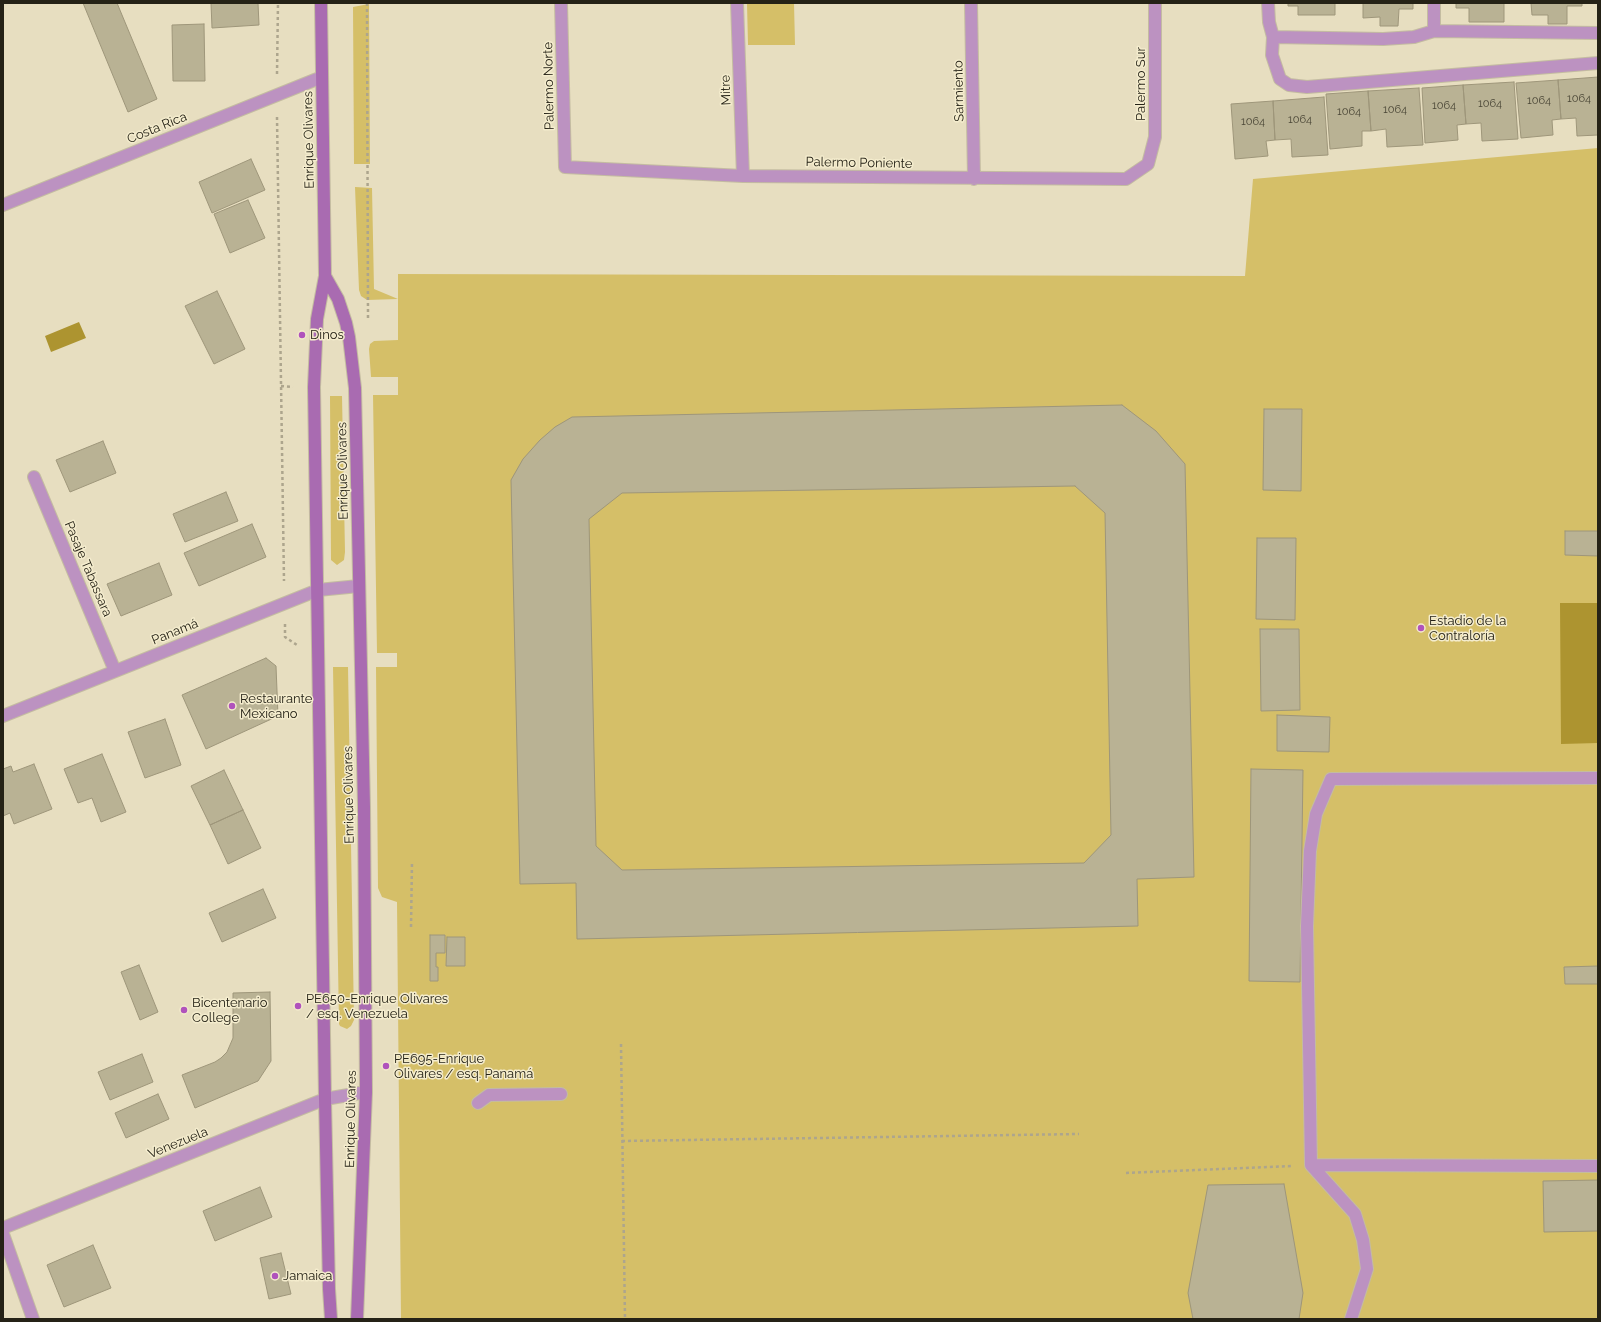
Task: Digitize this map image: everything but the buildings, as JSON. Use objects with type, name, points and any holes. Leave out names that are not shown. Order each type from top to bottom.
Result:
[{"type":"main road","name":"Enrique Olivares","points":[[321,3],[325,276],[317,319],[314,387],[325,1099],[329,1289],[332,1319]]},
{"type":"main road","name":"Enrique Olivares","points":[[325,276],[338,298],[346,323],[351,350],[355,388],[365,863],[366,1092],[357,1319]]},
{"type":"street","name":"Palermo Norte","points":[[561,3],[565,167]]},
{"type":"street","name":"Mitre","points":[[737,3],[743,176]]},
{"type":"street","name":"Sarmiento","points":[[971,3],[974,179]]},
{"type":"street","name":"Palermo Sur","points":[[1148,164],[1155,137],[1155,3]]},
{"type":"street","points":[[1268,3],[1269,22],[1273,37],[1272,56],[1280,79],[1289,86],[1307,87],[1598,63]]},
{"type":"street","points":[[1434,3],[1434,31]]},
{"type":"street","points":[[1273,37],[1383,39],[1414,37],[1434,31],[1598,33]]},
{"type":"street","name":"Costa Rica","points":[[3,205],[322,77]]},
{"type":"street","name":"Palermo Poniente","points":[[565,167],[743,176],[1126,179],[1148,164]]},
{"type":"street","name":"Pasaje Tabassara","points":[[34,477],[115,671]]},
{"type":"street","name":"Panamá","points":[[3,716],[318,590],[360,586]]},
{"type":"street","points":[[1351,1319],[1367,1269],[1363,1240],[1355,1214],[1311,1165],[1307,926],[1310,858],[1316,814],[1331,779],[1598,778]]},
{"type":"street","name":"Venezuela","points":[[3,1228],[325,1099],[366,1092]]},
{"type":"street","points":[[478,1103],[489,1095],[561,1094]]},
{"type":"street","points":[[1311,1165],[1598,1166]]},
{"type":"street","points":[[3,1234],[33,1319]]},
{"type":"path","points":[[278,3],[277,95],[284,572]]},
{"type":"path","points":[[411,927],[412,861]]},
{"type":"path","points":[[621,1044],[625,1319]]},
{"type":"path","points":[[622,1141],[1079,1134]]},
{"type":"path","points":[[1126,1173],[1311,1165]]},
{"type":"shaded area","points":[[747,3],[794,3],[795,45],[748,45]]},
{"type":"shaded area","points":[[369,4],[370,164],[354,164],[353,7]]},
{"type":"shaded area","points":[[1598,148],[1598,1319],[401,1319],[397,902],[382,897],[378,888],[376,667],[397,667],[397,653],[377,653],[373,395],[398,395],[398,377],[371,377],[369,349],[370,344],[374,341],[398,340],[398,274],[1245,276],[1253,179]]},
{"type":"shaded area","points":[[355,187],[372,188],[374,289],[398,299],[367,300],[361,296],[359,290]]},
{"type":"shaded area","points":[[79,322],[86,338],[51,352],[45,336]]},
{"type":"shaded area","points":[[330,396],[342,396],[345,552],[344,560],[337,565],[331,560]]},
{"type":"shaded area","points":[[1560,603],[1598,603],[1598,743],[1561,744]]},
{"type":"shaded area","points":[[333,667],[348,667],[354,1020],[351,1026],[347,1029],[339,1024]]},
{"type":"place","name":"Dinos","points":[[302,335]]},
{"type":"place","name":"Estadio de la Contraloría","points":[[1421,628]]},
{"type":"place","name":"Restaurante Mexicano","points":[[232,706]]},
{"type":"place","name":"PE650-Enrique Olivares / esq. Venezuela","points":[[298,1006]]},
{"type":"place","name":"Bicentenario College","points":[[184,1010]]},
{"type":"place","name":"PE695-Enrique Olivares / esq. Panamá","points":[[386,1066]]},
{"type":"place","name":"Jamaica","points":[[275,1276]]}]
